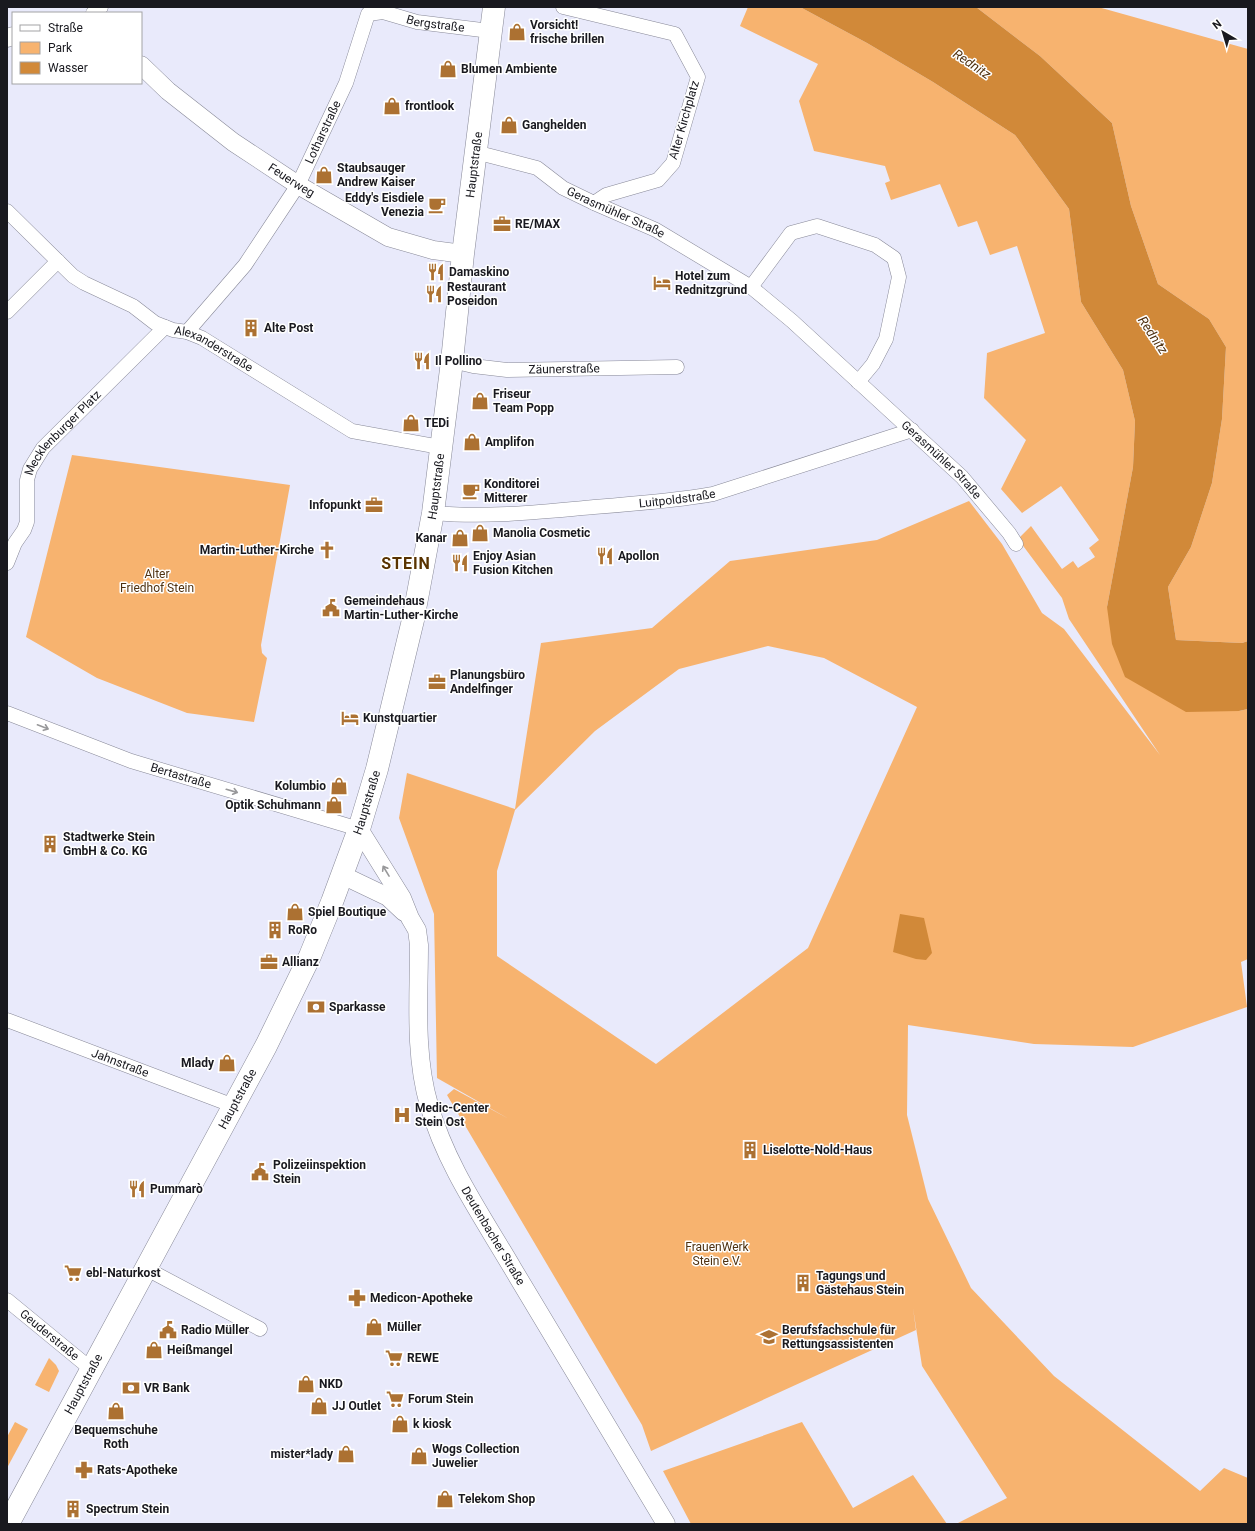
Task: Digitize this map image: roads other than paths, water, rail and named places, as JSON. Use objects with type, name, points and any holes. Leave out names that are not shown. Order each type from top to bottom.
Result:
[{"type":"main road","name":"Hauptstraße","points":[[8,1524],[266,1046],[310,956],[359,829],[377,769],[413,620],[433,513],[440,447],[452,361],[463,254],[494,7]]},
{"type":"street","name":"Alter Kirchplatz","points":[[563,7],[675,34],[698,77],[673,163],[658,180],[606,195],[594,203]]},
{"type":"street","name":"Bergstraße","points":[[383,10],[417,22],[490,31]]},
{"type":"street","name":"Lotharstraße","points":[[187,332],[244,265],[298,185],[346,83],[368,14],[383,10]]},
{"type":"street","name":"Feuerweg","points":[[142,66],[168,91],[233,142],[298,185],[388,237],[433,250],[463,254]]},
{"type":"street","name":"Gerasmühler Straße","points":[[476,152],[537,168],[563,188],[656,230],[751,287],[792,321],[962,477],[1016,544]]},
{"type":"street","name":"Alexanderstraße","points":[[7,211],[73,276],[84,283],[133,306],[155,323],[165,328],[187,332],[202,338],[352,431],[440,447]]},
{"type":"street","points":[[751,287],[792,233],[817,226],[875,245],[894,258],[899,277],[886,339],[873,364],[858,382]]},
{"type":"street","points":[[7,312],[58,260]]},
{"type":"street","name":"Mecklenburger Platz","points":[[7,563],[15,543],[24,530],[28,512],[26,492],[27,480],[30,469],[42,448],[165,328]]},
{"type":"street","name":"Zäunerstraße","points":[[452,361],[473,366],[506,370],[677,367]]},
{"type":"street","name":"Luitpoldstraße","points":[[433,513],[481,516],[688,499],[713,494],[912,430]]},
{"type":"street","name":"Bertastraße","points":[[7,713],[131,762],[359,829]]},
{"type":"street","name":"Deutenbacher Straße","points":[[359,829],[402,898],[416,930],[419,945],[420,1059],[429,1104],[446,1152],[549,1330],[666,1524]]},
{"type":"street","name":"Deutenbacher Straße","points":[[342,875],[388,897],[410,918]]},
{"type":"street","name":"Jahnstraße","points":[[7,1020],[234,1106]]},
{"type":"street","points":[[145,1268],[260,1329]]},
{"type":"street","name":"Geuderstraße","points":[[7,1300],[91,1369]]},
{"type":"water","name":"Rednitz","points":[[800,7],[976,7],[1040,56],[1112,123],[1131,206],[1158,284],[1209,319],[1226,347],[1222,419],[1212,483],[1191,547],[1168,587],[1176,640],[1242,643],[1248,641],[1248,709],[1239,711],[1186,712],[1125,677],[1112,644],[1107,607],[1133,467],[1135,421],[1123,370],[1081,302],[1069,209],[1015,135],[933,82],[867,43]]},
{"type":"water","points":[[900,914],[924,918],[932,953],[926,960],[916,959],[893,952]]},
{"type":"place","name":"Vorsicht! frische brillen","points":[[517,32]]},
{"type":"place","name":"Blumen Ambiente","points":[[448,69]]},
{"type":"place","name":"frontlook","points":[[392,106]]},
{"type":"place","name":"Ganghelden","points":[[509,125]]},
{"type":"place","name":"Staubsauger Andrew Kaiser","points":[[324,175]]},
{"type":"place","name":"Eddy's Eisdiele Venezia","points":[[437,205]]},
{"type":"place","name":"RE/MAX","points":[[502,224]]},
{"type":"place","name":"Damaskino","points":[[436,272]]},
{"type":"place","name":"Hotel zum Rednitzgrund","points":[[662,283]]},
{"type":"place","name":"Restaurant Poseidon","points":[[434,294]]},
{"type":"place","name":"Alte Post","points":[[251,328]]},
{"type":"place","name":"Il Pollino","points":[[422,361]]},
{"type":"place","name":"Friseur Team Popp","points":[[480,401]]},
{"type":"place","name":"TEDi","points":[[411,423]]},
{"type":"place","name":"Amplifon","points":[[472,442]]},
{"type":"place","name":"Konditorei Mitterer","points":[[471,491]]},
{"type":"place","name":"Infopunkt","points":[[374,505]]},
{"type":"place","name":"Manolia Cosmetic","points":[[480,533]]},
{"type":"place","name":"Kanar","points":[[460,538]]},
{"type":"place","name":"Martin-Luther-Kirche","points":[[327,550]]},
{"type":"place","name":"Apollon","points":[[605,556]]},
{"type":"place","name":"Enjoy Asian Fusion Kitchen","points":[[460,563]]},
{"type":"place","name":"Gemeindehaus Martin-Luther-Kirche","points":[[331,608]]},
{"type":"place","name":"Planungsbüro Andelfinger","points":[[437,682]]},
{"type":"place","name":"Kunstquartier","points":[[350,718]]},
{"type":"place","name":"Kolumbio","points":[[339,786]]},
{"type":"place","name":"Optik Schuhmann","points":[[334,805]]},
{"type":"place","name":"Stadtwerke Stein GmbH & Co. KG","points":[[50,844]]},
{"type":"place","name":"Spiel Boutique","points":[[295,912]]},
{"type":"place","name":"RoRo","points":[[275,930]]},
{"type":"place","name":"Allianz","points":[[269,962]]},
{"type":"place","name":"Sparkasse","points":[[316,1007]]},
{"type":"place","name":"Mlady","points":[[227,1063]]},
{"type":"place","name":"Medic-Center Stein Ost","points":[[402,1115]]},
{"type":"place","name":"Liselotte-Nold-Haus","points":[[750,1150]]},
{"type":"place","name":"Polizeiinspektion Stein","points":[[260,1172]]},
{"type":"place","name":"Pummarò","points":[[137,1189]]},
{"type":"place","name":"ebl-Naturkost","points":[[73,1273]]},
{"type":"place","name":"Tagungs und Gästehaus Stein","points":[[803,1283]]},
{"type":"place","name":"Medicon-Apotheke","points":[[357,1298]]},
{"type":"place","name":"Müller","points":[[374,1327]]},
{"type":"place","name":"Radio Müller","points":[[168,1330]]},
{"type":"place","name":"Berufsfachschule für Rettungsassistenten","points":[[769,1337]]},
{"type":"place","name":"Heißmangel","points":[[154,1350]]},
{"type":"place","name":"REWE","points":[[394,1358]]},
{"type":"place","name":"NKD","points":[[306,1384]]},
{"type":"place","name":"VR Bank","points":[[131,1388]]},
{"type":"place","name":"Forum Stein","points":[[395,1399]]},
{"type":"place","name":"JJ Outlet","points":[[319,1406]]},
{"type":"place","name":"Bequemschuhe Roth","points":[[116,1411]]},
{"type":"place","name":"k kiosk","points":[[400,1424]]},
{"type":"place","name":"mister*lady","points":[[346,1454]]},
{"type":"place","name":"Wogs Collection Juwelier","points":[[419,1456]]},
{"type":"place","name":"Rats-Apotheke","points":[[84,1470]]},
{"type":"place","name":"Telekom Shop","points":[[445,1499]]},
{"type":"place","name":"Spectrum Stein","points":[[73,1509]]},
{"type":"district","name":"STEIN","points":[[406,563]]},
{"type":"park label","name":"Alter Friedhof Stein","points":[[157,581]]},
{"type":"park label","name":"FrauenWerk Stein e.V.","points":[[717,1254]]}]
